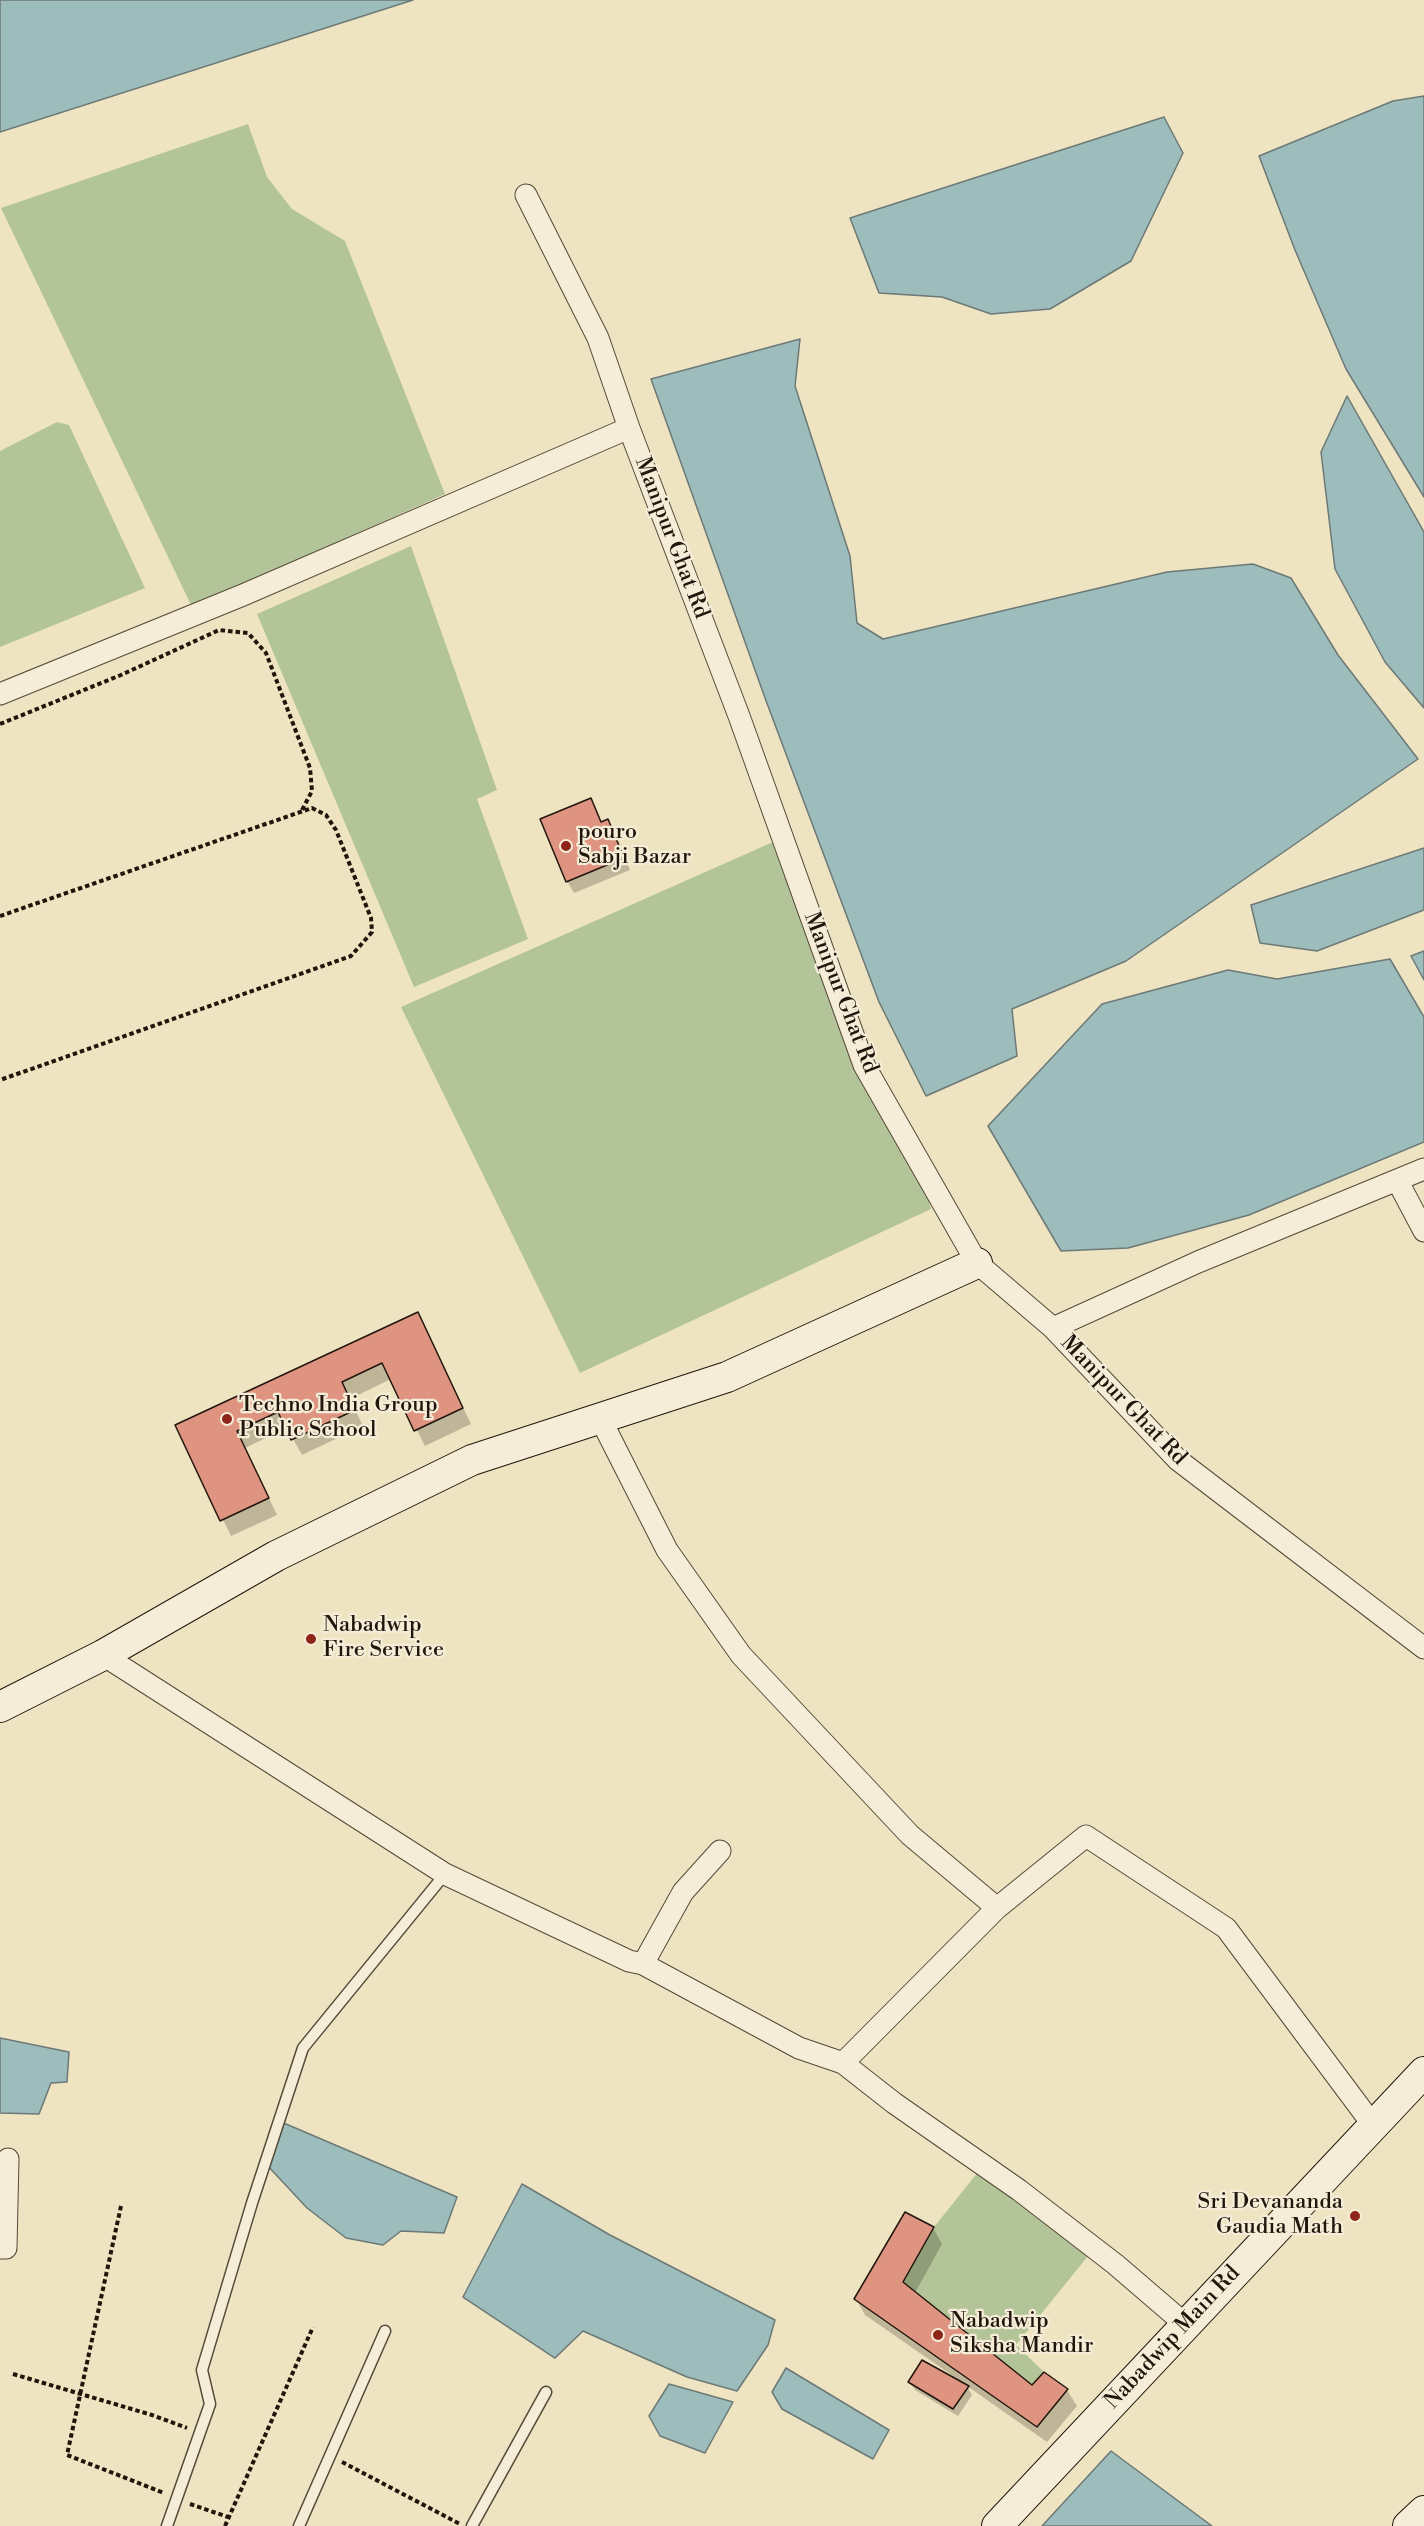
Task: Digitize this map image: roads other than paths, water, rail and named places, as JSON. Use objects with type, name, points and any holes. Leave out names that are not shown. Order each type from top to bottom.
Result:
[{"type":"street","name":"Manipur Ghat Rd","points":[[526,195],[598,338],[629,428],[739,716],[864,1065],[977,1263],[1053,1328],[1178,1460],[1424,1648]]},
{"type":"street","points":[[0,694],[243,595],[629,428]]},
{"type":"street","points":[[1053,1328],[1198,1262],[1424,1169]]},
{"type":"street","points":[[1397,1180],[1424,1231]]},
{"type":"street","points":[[0,1707],[103,1655],[276,1556],[472,1460],[727,1377],[977,1263]]},
{"type":"street","points":[[600,1418],[667,1550],[741,1655],[910,1835],[997,1908]]},
{"type":"street","points":[[103,1655],[445,1874],[629,1961],[644,1964],[799,2048],[843,2063],[894,2103],[1019,2190],[1115,2264],[1186,2325]]},
{"type":"street","points":[[843,2063],[997,1908],[1086,1836],[1226,1928],[1373,2125]]},
{"type":"street","points":[[644,1964],[683,1892],[720,1851]]},
{"type":"street","name":"Nabadwip Main Rd","points":[[997,2526],[1373,2125],[1422,2078]]},
{"type":"street","points":[[0,2248],[6,2248],[8,2159]]},
{"type":"street","points":[[1408,2526],[1424,2511]]},
{"type":"lane","points":[[166,2526],[210,2404],[202,2370],[252,2203],[303,2048],[445,1874]]},
{"type":"lane","points":[[298,2526],[385,2331]]},
{"type":"lane","points":[[472,2526],[546,2392]]},
{"type":"water","points":[[0,0],[413,0],[0,132]]},
{"type":"water","points":[[1424,96],[1424,497],[1346,369],[1295,250],[1259,156],[1393,101]]},
{"type":"water","points":[[1164,117],[1183,153],[1131,261],[1050,309],[991,314],[942,297],[879,293],[850,218]]},
{"type":"water","points":[[800,339],[795,386],[850,556],[857,623],[883,639],[1167,572],[1253,564],[1291,578],[1338,655],[1418,759],[1126,961],[1012,1009],[1017,1056],[926,1096],[879,1002],[765,698],[651,379]]},
{"type":"water","points":[[1347,396],[1424,532],[1424,708],[1385,662],[1335,569],[1321,452]]},
{"type":"water","points":[[1424,848],[1424,910],[1317,951],[1260,943],[1251,905]]},
{"type":"water","points":[[1424,951],[1424,980],[1411,956]]},
{"type":"water","points":[[1390,959],[1424,1017],[1424,1142],[1249,1215],[1128,1248],[1061,1251],[988,1126],[1102,1004],[1228,970],[1277,979]]},
{"type":"water","points":[[0,2038],[69,2052],[67,2082],[51,2083],[39,2114],[0,2113]]},
{"type":"water","points":[[279,2121],[457,2197],[444,2233],[401,2231],[383,2245],[346,2238],[307,2208],[266,2164]]},
{"type":"water","points":[[522,2184],[610,2235],[775,2320],[768,2345],[737,2391],[687,2377],[583,2331],[555,2358],[463,2297]]},
{"type":"water","points":[[786,2368],[889,2430],[873,2459],[782,2409],[772,2392]]},
{"type":"water","points":[[669,2384],[733,2402],[705,2453],[660,2436],[649,2416]]},
{"type":"water","points":[[1111,2451],[1212,2526],[1042,2526]]},
{"type":"place","name":"pouro Sabji Bazar","points":[[566,846]]},
{"type":"place","name":"Techno India Group Public School","points":[[227,1419]]},
{"type":"place","name":"Nabadwip Fire Service","points":[[311,1639]]},
{"type":"place","name":"Sri Devananda Gaudia Math","points":[[1355,2216]]},
{"type":"place","name":"Nabadwip Siksha Mandir","points":[[938,2335]]}]
